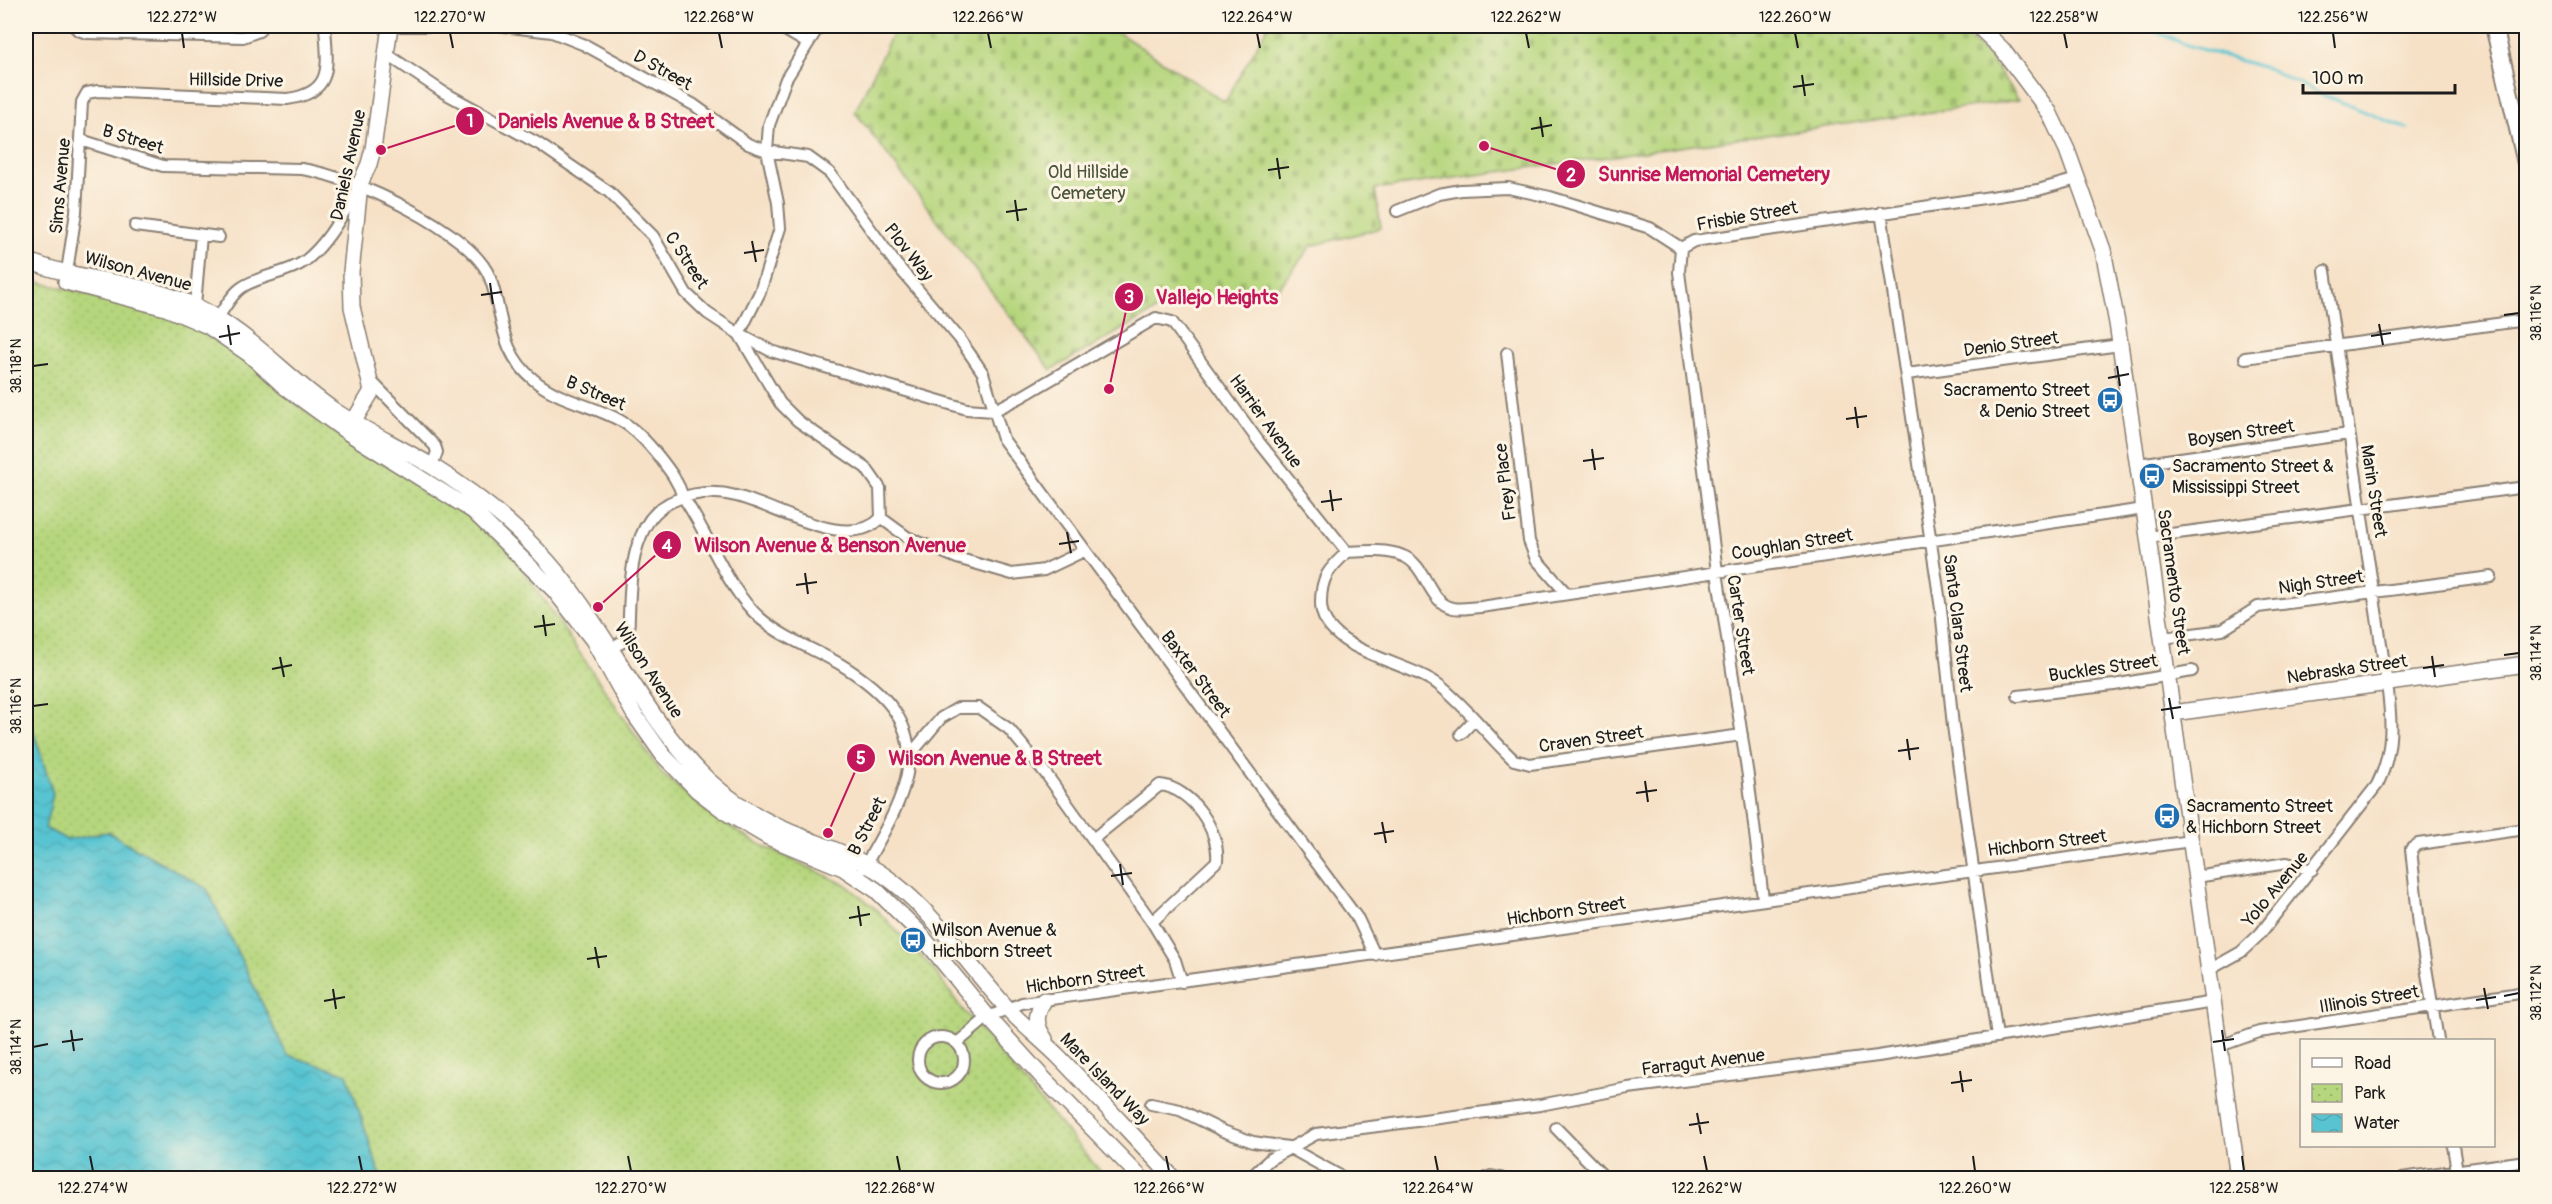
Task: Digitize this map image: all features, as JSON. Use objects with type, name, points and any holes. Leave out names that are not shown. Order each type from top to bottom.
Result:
[{"type":"main road","name":"Daniels Avenue","points":[[372,382],[352,307],[352,252],[360,184],[369,164],[388,55],[390,26]]},
{"type":"main road","name":"Sacramento Street","points":[[1978,26],[2002,49],[2049,112],[2067,150],[2103,250],[2138,464],[2209,970],[2208,998],[2219,1040],[2238,1179]]},
{"type":"main road","points":[[2494,26],[2526,163]]},
{"type":"main road","name":"Wilson Avenue","points":[[26,260],[66,277],[166,308],[208,326],[249,354],[285,387],[350,427],[473,511],[554,590],[593,640],[606,651]]},
{"type":"main road","name":"Wilson Avenue","points":[[26,270],[141,288],[195,306],[218,317],[258,346],[350,427],[432,466],[484,502],[538,550],[582,605],[606,651],[677,747],[709,781],[738,803],[778,826],[907,894],[1007,1008]]},
{"type":"main road","points":[[350,427],[370,397],[372,382]]},
{"type":"main road","name":"Nebraska Street","points":[[2173,713],[2526,664]]},
{"type":"main road","name":"Wilson Avenue","points":[[862,871],[917,930],[988,1017]]},
{"type":"main road","points":[[1044,1000],[1036,1017],[1036,1027],[1056,1054]]},
{"type":"main road","name":"Mare Island Way","points":[[1007,1008],[1056,1054],[1173,1179]]},
{"type":"main road","points":[[988,1017],[1141,1179]]},
{"type":"street","points":[[74,26],[87,33],[167,30],[243,37],[259,31],[261,26]]},
{"type":"street","name":"Hillside Drive","points":[[87,93],[98,91],[275,99],[306,97],[318,88],[325,75],[325,26]]},
{"type":"street","points":[[390,26],[436,26]]},
{"type":"street","name":"D Street","points":[[502,26],[552,32],[585,45],[694,105],[748,144],[767,151]]},
{"type":"street","points":[[778,26],[807,43]]},
{"type":"street","points":[[819,26],[786,79],[769,125],[767,151],[778,203],[780,228],[760,292],[739,334],[780,403],[798,421],[866,468],[880,488],[881,518]]},
{"type":"street","name":"C Street","points":[[388,55],[443,92],[539,144],[609,192],[653,236],[686,293],[707,313],[739,334],[771,351],[967,409],[993,411]]},
{"type":"street","name":"Sims Avenue","points":[[66,277],[76,212],[82,102],[87,93]]},
{"type":"street","name":"B Street","points":[[81,140],[163,166],[302,169],[322,172],[360,184],[463,243],[481,259],[491,279],[504,338],[520,365],[533,380],[552,392],[620,420],[632,428],[649,444],[678,481],[683,497],[734,587],[752,608],[783,634],[839,664],[886,698],[899,714],[910,755],[907,784],[862,871]]},
{"type":"street","name":"Plov Way","points":[[767,151],[808,157],[830,173],[896,264],[959,338],[983,373],[993,411]]},
{"type":"street","name":"Frisbie Street","points":[[1397,211],[1439,194],[1495,187],[1550,197],[1650,228],[1681,248],[1694,241],[2038,190],[2077,179]]},
{"type":"street","points":[[218,317],[238,290],[291,269],[312,254],[324,242],[360,184]]},
{"type":"street","name":"Santa Clara Street","points":[[1881,212],[1931,540],[1972,870],[1996,1037]]},
{"type":"street","points":[[135,226],[219,237]]},
{"type":"street","points":[[195,306],[201,235]]},
{"type":"street","name":"Carter Street","points":[[1681,248],[1679,272],[1717,572],[1742,735],[1763,899]]},
{"type":"street","name":"Marin Street","points":[[2325,271],[2391,717]]},
{"type":"street","name":"Harrier Avenue","points":[[993,411],[1156,318],[1172,322],[1259,442],[1347,552]]},
{"type":"street","points":[[2245,358],[2526,320]]},
{"type":"street","name":"Denio Street","points":[[1907,374],[2120,345]]},
{"type":"street","name":"Frey Place","points":[[1507,353],[1528,541],[1536,559],[1566,594]]},
{"type":"street","name":"Daniels Avenue","points":[[372,382],[406,419],[434,444],[437,452],[432,466]]},
{"type":"street","name":"Baxter Street","points":[[993,411],[1003,439],[1358,919],[1375,955]]},
{"type":"street","name":"Boysen Street","points":[[2138,464],[2349,434]]},
{"type":"street","points":[[2148,537],[2526,487]]},
{"type":"street","points":[[606,651],[628,639],[636,549],[648,521],[666,504],[683,497],[707,492],[738,496],[838,531],[866,530],[881,518]]},
{"type":"street","name":"Coughlan Street","points":[[1347,552],[1403,555],[1415,563],[1435,594],[1445,604],[1454,608],[1481,607],[2144,509]]},
{"type":"street","points":[[881,518],[907,537],[957,558],[1012,574],[1044,570],[1084,551]]},
{"type":"street","name":"Craven Street","points":[[1347,552],[1331,567],[1321,584],[1321,608],[1330,628],[1343,640],[1438,684],[1514,760],[1530,764],[1742,735]]},
{"type":"street","name":"Nigh Street","points":[[2163,638],[2222,630],[2258,607],[2491,577]]},
{"type":"street","name":"Buckles Street","points":[[2018,696],[2192,671]]},
{"type":"street","points":[[910,755],[941,718],[958,708],[979,708],[1010,729],[1152,922],[1175,960],[1182,982]]},
{"type":"street","name":"Yolo Avenue","points":[[2209,970],[2241,952],[2260,934],[2378,785],[2392,742],[2391,717]]},
{"type":"street","points":[[1461,734],[1474,720]]},
{"type":"street","points":[[1093,839],[1160,785],[1172,786],[1185,794],[1212,829],[1218,851],[1217,861],[1152,922]]},
{"type":"street","points":[[2438,1039],[2419,925],[2410,849],[2418,844],[2526,830]]},
{"type":"street","name":"Hichborn Street","points":[[957,1043],[988,1017],[1007,1008],[1044,1000],[2191,841]]},
{"type":"street","points":[[2196,877],[2287,863],[2312,870]]},
{"type":"street","name":"Illinois Street","points":[[2219,1040],[2526,992]]},
{"type":"street","name":"Farragut Avenue","points":[[1250,1179],[1270,1159],[1288,1147],[1316,1134],[1540,1106],[1628,1088],[1996,1037],[2124,1017],[2208,998]]},
{"type":"street","points":[[944,1037],[957,1043],[964,1057],[962,1071],[947,1083],[928,1080],[918,1064],[922,1046],[935,1038],[944,1037]]},
{"type":"street","points":[[1151,1104],[1180,1110],[1223,1131],[1253,1142],[1288,1147],[1344,1179]]},
{"type":"street","points":[[1557,1128],[1605,1179]]},
{"type":"street","points":[[2453,1147],[2457,1175]]},
{"type":"street","points":[[2402,1179],[2457,1175],[2526,1161]]},
{"type":"street","points":[[1486,1179],[1491,1176],[1501,1179]]},
{"type":"green space","name":"Old Hillside Cemetery","points":[[896,26],[1108,26],[1225,102],[1268,26],[1955,26],[1990,58],[2019,100],[1375,189],[1381,228],[1311,246],[1278,289],[1165,305],[1051,370],[855,112]]},
{"type":"green space","points":[[30,280],[161,312],[199,330],[245,358],[291,400],[350,443],[461,509],[511,552],[662,774],[710,814],[753,841],[846,885],[874,907],[934,970],[962,1009],[1106,1178],[381,1178],[347,1074],[287,1055],[207,889],[108,832],[67,840],[44,828],[53,794],[26,707],[26,286]]},
{"type":"water","points":[[26,707],[53,794],[45,828],[67,840],[108,832],[207,889],[287,1055],[347,1074],[381,1178],[26,1178]]},
{"type":"waterway","points":[[2142,26],[2187,45],[2269,69],[2318,93],[2408,129]]},
{"type":"place","name":"Sunrise Memorial Cemetery","points":[[1484,146]]},
{"type":"place","name":"Daniels Avenue & B Street","points":[[381,150]]},
{"type":"place","name":"Vallejo Heights","points":[[1109,389]]},
{"type":"place","name":"Sacramento Street & Denio Street","points":[[2110,400]]},
{"type":"place","name":"Sacramento Street & Mississippi Street","points":[[2152,476]]},
{"type":"place","name":"Wilson Avenue & Benson Avenue","points":[[598,607]]},
{"type":"place","name":"Sacramento Street & Hichborn Street","points":[[2167,816]]},
{"type":"place","name":"Wilson Avenue & B Street","points":[[828,833]]},
{"type":"place","name":"Wilson Avenue & Hichborn Street","points":[[913,940]]}]
